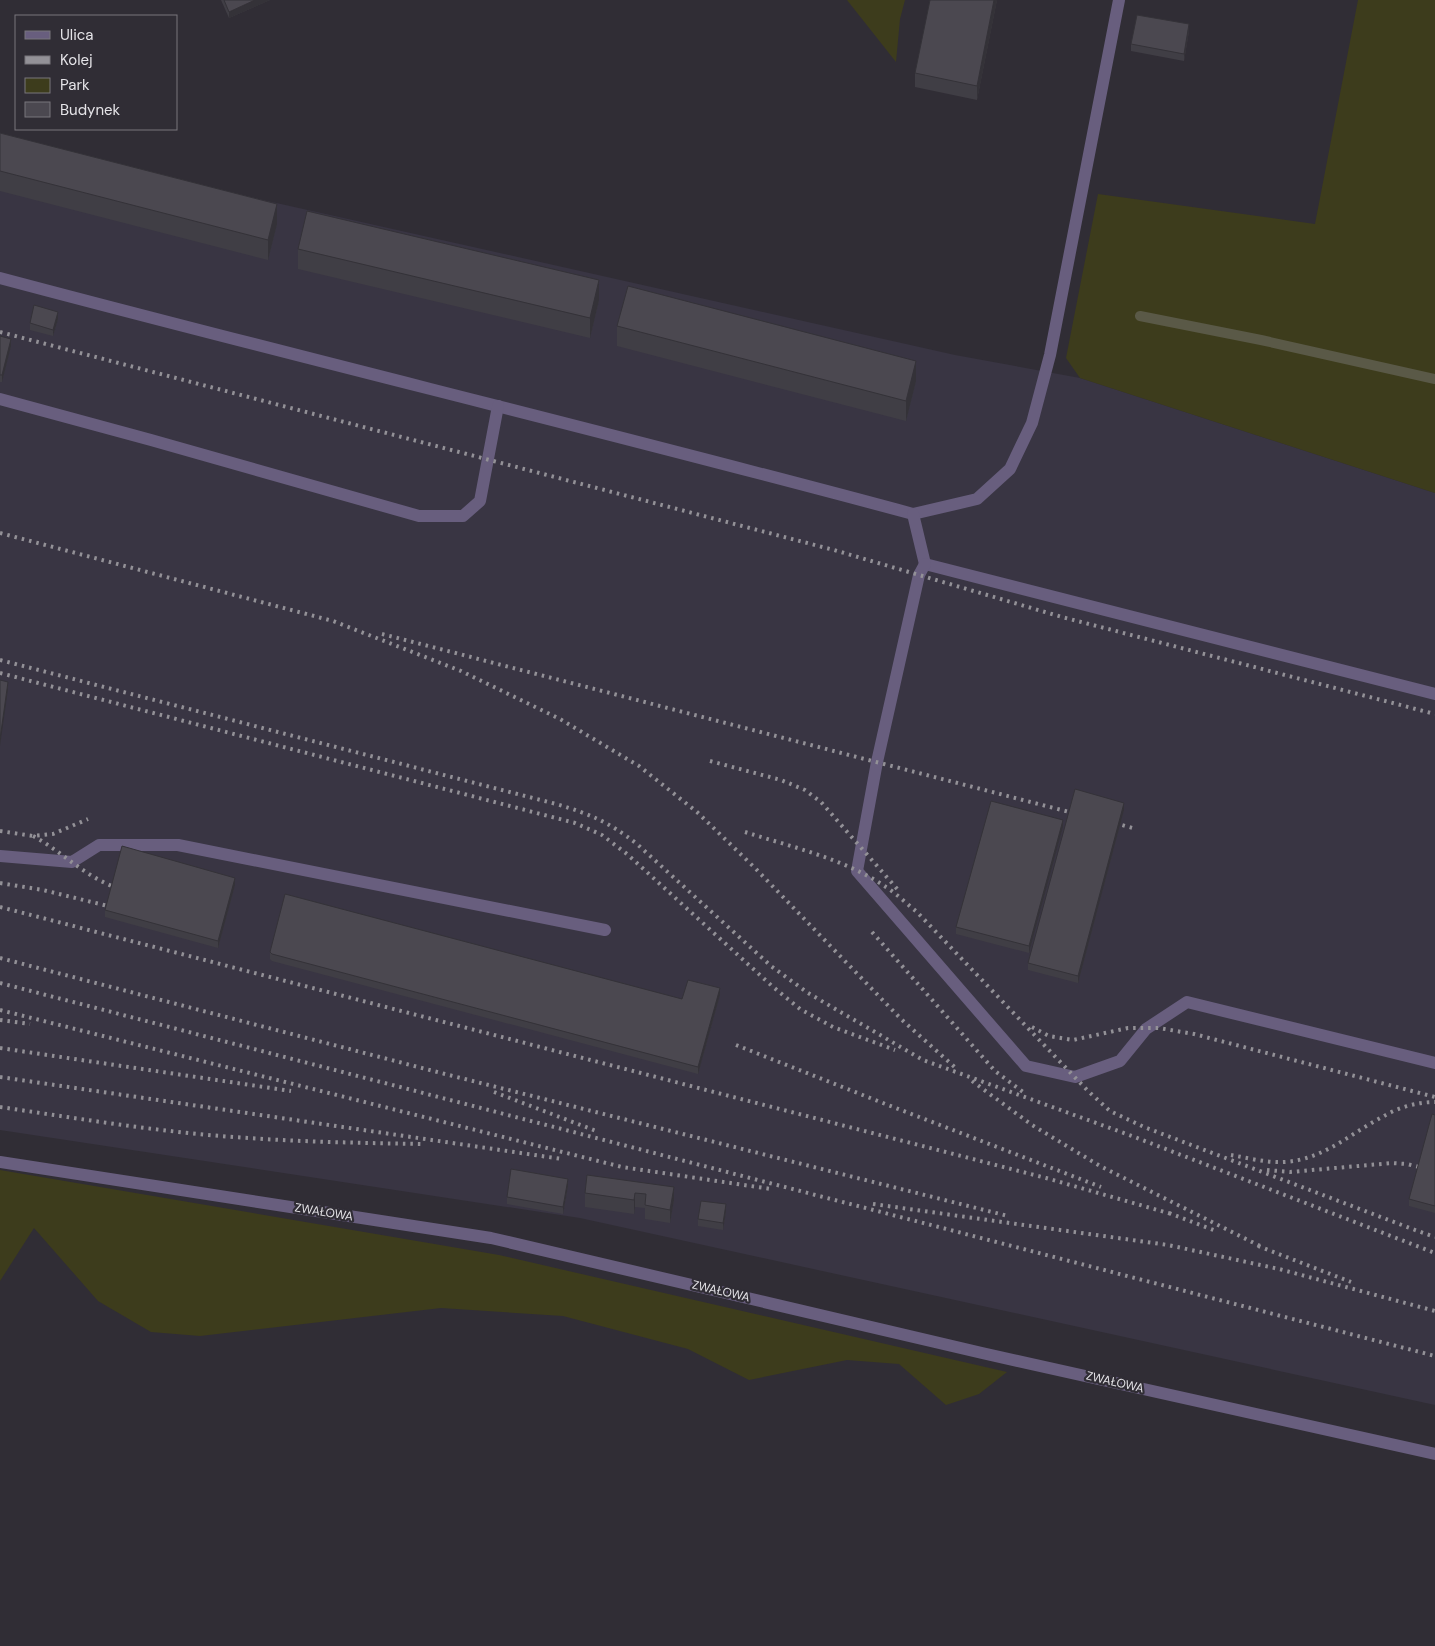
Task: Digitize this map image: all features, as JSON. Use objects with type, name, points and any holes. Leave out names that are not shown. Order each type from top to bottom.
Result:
[{"type":"street","points":[[0,278],[913,514],[977,499],[1010,469],[1032,423],[1050,355],[1119,0]]},
{"type":"street","points":[[0,399],[419,516],[463,516],[480,500],[498,406]]},
{"type":"street","points":[[913,514],[925,564],[919,575],[877,762],[857,871],[1026,1066],[1075,1078],[1120,1061],[1146,1028],[1186,1002],[1435,1063]]},
{"type":"street","points":[[925,564],[1435,694]]},
{"type":"street","points":[[0,856],[72,862],[99,845],[178,845],[605,930]]},
{"type":"street","name":"ZWAŁOWA","points":[[0,1162],[491,1238],[982,1353],[1435,1454]]},
{"type":"shaded area","points":[[0,141],[955,355],[1080,378],[1435,493],[1435,1405],[580,1218],[0,1130]]},
{"type":"green space","points":[[847,0],[905,0],[900,19],[896,62]]},
{"type":"green space","points":[[1358,0],[1435,0],[1435,493],[1080,378],[1066,358],[1098,194],[1315,224]]},
{"type":"green space","points":[[0,1170],[499,1255],[1007,1372],[979,1394],[946,1405],[899,1364],[847,1360],[749,1380],[688,1349],[563,1316],[441,1308],[200,1336],[151,1332],[98,1301],[34,1228],[0,1281]]},
{"type":"building","points":[[224,0],[255,0],[229,12]]},
{"type":"building","points":[[930,0],[994,0],[977,86],[915,73]]},
{"type":"building","points":[[1137,15],[1189,24],[1184,54],[1131,44]]},
{"type":"building","points":[[0,133],[277,204],[268,240],[0,171]]},
{"type":"building","points":[[307,211],[599,280],[590,318],[298,249]]},
{"type":"building","points":[[628,286],[916,361],[906,401],[617,326]]},
{"type":"building","points":[[34,305],[58,312],[53,330],[30,323]]},
{"type":"building","points":[[0,336],[11,339],[2,375],[0,375]]},
{"type":"building","points":[[0,680],[8,682],[0,739]]},
{"type":"building","points":[[1075,789],[1124,803],[1078,976],[1028,963]]},
{"type":"building","points":[[991,801],[1063,820],[1029,946],[956,927]]},
{"type":"building","points":[[122,846],[235,878],[218,941],[105,910]]},
{"type":"building","points":[[285,894],[682,999],[688,980],[720,988],[698,1067],[272,954],[270,952]]},
{"type":"building","points":[[1432,1114],[1435,1115],[1435,1206],[1409,1199]]},
{"type":"building","points":[[511,1169],[568,1179],[563,1207],[507,1197]]},
{"type":"building","points":[[587,1175],[674,1187],[670,1210],[645,1205],[646,1194],[635,1193],[634,1200],[585,1193]]},
{"type":"building","points":[[701,1201],[726,1204],[723,1223],[698,1219]]},
{"type":"waterway","points":[[1140,316],[1261,340],[1435,379]]},
{"type":"railway","points":[[0,332],[834,550],[1062,617],[1435,714]]},
{"type":"railway","points":[[0,533],[333,621],[461,671],[560,719],[639,766],[697,812],[755,868],[901,1019],[958,1070]]},
{"type":"railway","points":[[382,634],[1081,815]]},
{"type":"railway","points":[[0,660],[556,804],[589,815],[608,824],[637,844],[771,966],[808,993],[923,1060],[1132,1136],[1435,1253]]},
{"type":"railway","points":[[0,673],[575,823],[602,835],[627,854],[772,986],[800,1009],[833,1027],[895,1050]]},
{"type":"railway","points":[[710,761],[781,780],[805,790],[821,802],[899,891]]},
{"type":"railway","points":[[0,831],[33,836],[53,834],[88,819]]},
{"type":"railway","points":[[1108,821],[1136,829]]},
{"type":"railway","points":[[745,832],[836,861],[870,877],[894,893],[917,912],[1088,1091],[1110,1111],[1144,1127],[1435,1237]]},
{"type":"railway","points":[[33,836],[87,873],[111,886],[124,890]]},
{"type":"railway","points":[[0,883],[43,890],[120,909]]},
{"type":"railway","points":[[0,907],[1046,1178],[1175,1215]]},
{"type":"railway","points":[[872,932],[995,1071],[1023,1092]]},
{"type":"railway","points":[[0,958],[445,1074],[1008,1216]]},
{"type":"railway","points":[[0,983],[1435,1356]]},
{"type":"railway","points":[[0,1010],[622,1167],[771,1189]]},
{"type":"railway","points":[[0,1020],[30,1024]]},
{"type":"railway","points":[[1032,1027],[1049,1036],[1073,1040],[1128,1028],[1159,1028],[1194,1034],[1435,1097]]},
{"type":"railway","points":[[736,1045],[1101,1187]]},
{"type":"railway","points":[[0,1048],[291,1091]]},
{"type":"railway","points":[[0,1077],[562,1159]]},
{"type":"railway","points":[[972,1081],[1032,1125],[1100,1166],[1264,1248]]},
{"type":"railway","points":[[494,1092],[599,1132]]},
{"type":"railway","points":[[1231,1155],[1271,1162],[1298,1160],[1336,1145],[1396,1110],[1415,1104],[1435,1102]]},
{"type":"railway","points":[[0,1107],[217,1136],[422,1144]]},
{"type":"railway","points":[[1267,1170],[1290,1172],[1392,1163],[1407,1164],[1435,1171]]},
{"type":"railway","points":[[873,1204],[1168,1245],[1279,1269],[1435,1311]]},
{"type":"railway","points":[[1169,1213],[1216,1231]]},
{"type":"railway","points":[[1258,1246],[1351,1282]]}]
